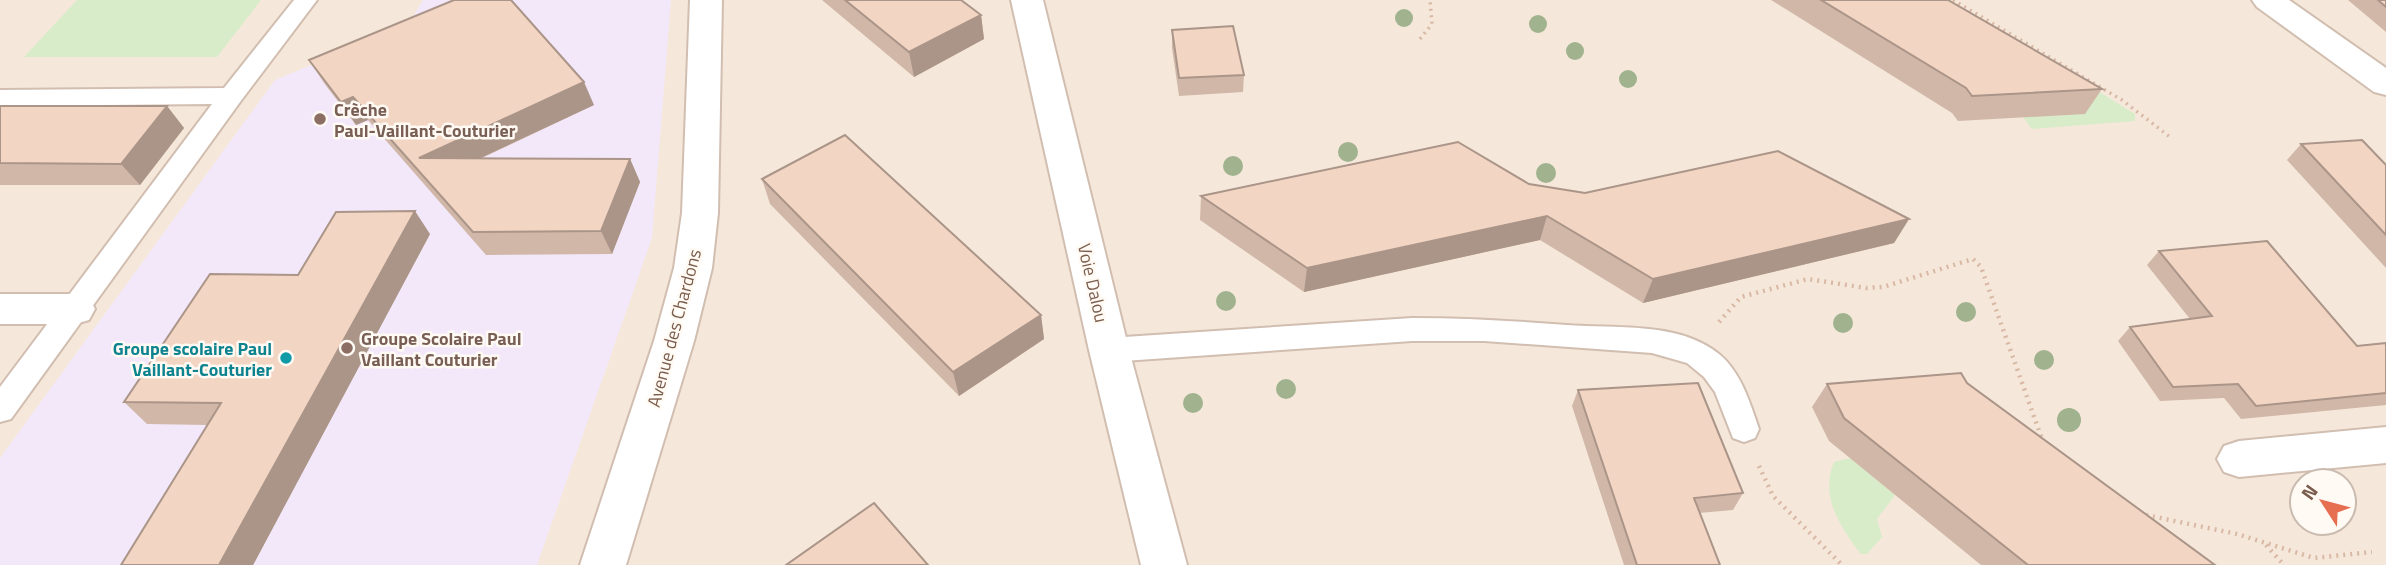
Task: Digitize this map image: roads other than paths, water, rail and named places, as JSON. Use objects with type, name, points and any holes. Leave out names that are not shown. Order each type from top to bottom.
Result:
[{"type":"street","name":"Avenue des Chardons","points":[[603,565],[674,341],[693,268],[700,213],[706,0]]},
{"type":"street","name":"Voie Dalou","points":[[1027,0],[1109,350],[1164,565]]},
{"type":"street","points":[[2267,0],[2386,84]]},
{"type":"street","points":[[0,309],[75,309]]},
{"type":"street","points":[[2239,459],[2386,445]]},
{"type":"lane","points":[[0,411],[231,96],[306,0]]},
{"type":"lane","points":[[0,98],[231,96]]},
{"type":"lane","points":[[1109,350],[1243,339],[1456,328],[1644,341],[1697,355],[1719,373],[1744,429]]},
{"type":"place","name":"Crèche Paul-Vaillant-Couturier","points":[[320,119]]},
{"type":"place","name":"Groupe Scolaire Paul Vaillant Couturier","points":[[347,348]]},
{"type":"place","name":"Groupe scolaire Paul Vaillant-Couturier","points":[[286,358]]}]
